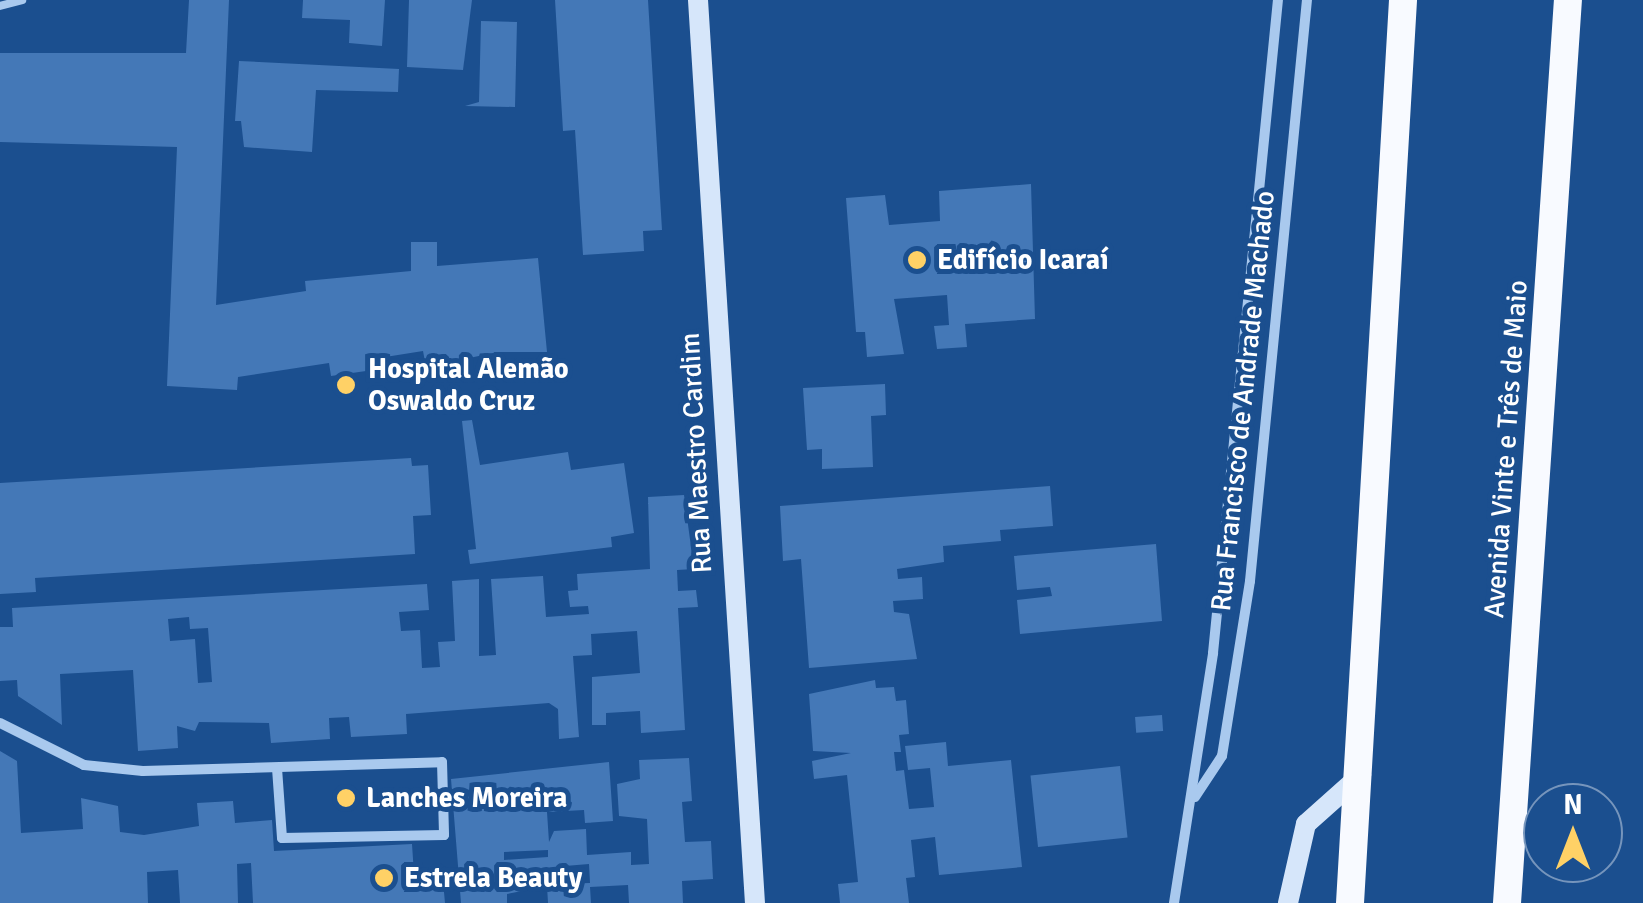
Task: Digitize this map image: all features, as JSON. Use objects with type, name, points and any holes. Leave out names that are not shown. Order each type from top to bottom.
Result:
[{"type":"highway","points":[[1350,903],[1403,0]]},
{"type":"highway","name":"Avenida Vinte e Três de Maio","points":[[1507,903],[1568,0]]},
{"type":"main road","name":"Rua Maestro Cardim","points":[[698,0],[755,903]]},
{"type":"main road","points":[[1288,903],[1306,824],[1360,776]]},
{"type":"street","name":"Rua Francisco de Andrade Machado","points":[[1174,903],[1195,798],[1194,752],[1213,653],[1278,0]]},
{"type":"street","name":"Rua Francisco de Andrade Machado","points":[[1195,798],[1222,756],[1250,581],[1307,0]]},
{"type":"street","points":[[0,723],[84,765],[143,771],[442,762],[444,835],[282,838],[277,768]]},
{"type":"lane","points":[[0,6],[22,0]]},
{"type":"building","points":[[189,0],[229,0],[216,305],[306,291],[305,281],[411,271],[411,242],[437,242],[437,266],[538,258],[547,352],[498,352],[426,367],[423,351],[379,358],[380,369],[331,376],[329,363],[238,377],[237,390],[167,386],[177,147],[0,142],[0,53],[186,53]]},
{"type":"building","points":[[303,0],[385,0],[382,46],[349,43],[350,20],[302,18]]},
{"type":"building","points":[[409,0],[472,0],[463,70],[407,67]]},
{"type":"building","points":[[555,0],[648,0],[662,230],[643,231],[644,251],[583,255],[575,130],[563,131]]},
{"type":"building","points":[[481,21],[517,22],[515,107],[465,106],[479,102]]},
{"type":"building","points":[[239,61],[399,69],[398,92],[316,90],[312,152],[244,147],[241,121],[235,121]]},
{"type":"building","name":"Edifício Icaraí","points":[[1031,184],[1035,319],[965,324],[967,347],[937,349],[934,326],[949,325],[947,295],[894,299],[904,354],[867,357],[865,332],[856,332],[846,198],[885,195],[889,225],[940,221],[939,191]]},
{"type":"building","points":[[885,384],[886,415],[871,416],[873,467],[822,469],[822,449],[807,450],[803,388]]},
{"type":"building","points":[[472,420],[480,465],[568,452],[571,470],[624,463],[634,533],[611,537],[612,547],[470,564],[468,550],[476,549],[462,421]]},
{"type":"building","points":[[411,458],[412,466],[428,465],[431,515],[413,516],[415,554],[35,578],[36,592],[0,594],[0,483]]},
{"type":"building","points":[[1050,486],[1053,526],[1000,530],[1001,541],[943,546],[944,562],[897,569],[898,579],[922,577],[923,599],[893,601],[894,612],[909,614],[917,659],[809,668],[801,559],[783,561],[780,506]]},
{"type":"building","points":[[684,495],[694,569],[677,570],[678,591],[696,590],[698,607],[678,608],[685,730],[641,733],[640,711],[606,713],[606,725],[592,725],[592,677],[640,673],[637,631],[591,634],[592,655],[573,656],[579,737],[559,739],[558,709],[549,703],[406,714],[407,734],[351,737],[349,717],[329,718],[330,739],[271,743],[269,723],[199,722],[195,731],[177,726],[178,748],[138,751],[133,670],[60,674],[62,725],[18,696],[17,680],[0,681],[0,627],[13,627],[12,608],[427,584],[429,610],[399,612],[401,631],[420,630],[422,668],[440,667],[438,642],[455,641],[452,581],[479,579],[479,656],[496,655],[491,579],[543,576],[546,617],[589,614],[588,606],[570,607],[568,591],[578,590],[577,574],[650,569],[648,497]],"holes":[[[189,617],[190,629],[208,628],[212,682],[198,683],[195,639],[170,641],[168,619]]]},
{"type":"building","points":[[1156,544],[1162,621],[1020,634],[1017,600],[1052,596],[1050,587],[1017,590],[1014,556]]},
{"type":"building","points":[[875,680],[876,688],[894,687],[896,701],[906,700],[909,734],[899,735],[901,752],[894,752],[896,771],[904,770],[909,809],[934,807],[930,768],[908,770],[905,746],[946,742],[948,766],[1011,760],[1022,867],[939,875],[935,837],[911,840],[915,877],[906,878],[909,903],[840,903],[838,884],[858,882],[847,775],[814,779],[812,761],[851,753],[813,751],[809,694]]},
{"type":"building","points":[[1162,715],[1163,731],[1136,733],[1135,717]]},
{"type":"building","points":[[0,751],[17,761],[21,833],[83,829],[81,798],[118,806],[120,832],[144,835],[199,826],[197,803],[233,801],[235,823],[272,820],[274,851],[412,844],[414,874],[442,870],[445,903],[253,903],[251,863],[237,864],[238,903],[180,903],[178,870],[147,872],[148,903],[0,903]]},
{"type":"building","points":[[689,758],[692,801],[682,802],[685,842],[711,841],[713,879],[682,881],[683,903],[629,903],[628,885],[590,887],[591,903],[548,903],[547,886],[507,894],[507,903],[461,903],[451,779],[609,762],[613,821],[585,823],[584,810],[547,812],[549,842],[554,831],[586,829],[587,855],[631,852],[631,865],[649,864],[647,819],[619,816],[617,784],[640,779],[639,760]],"holes":[[[548,850],[548,857],[504,860],[504,852]],[[589,864],[590,883],[554,884],[553,867]]]},
{"type":"building","points":[[1120,766],[1128,838],[1038,847],[1030,775]]},
{"type":"place","name":"Edifício Icaraí","points":[[917,260]]},
{"type":"place","name":"Hospital Alemão Oswaldo Cruz","points":[[346,385]]},
{"type":"place","name":"Lanches Moreira","points":[[346,798]]},
{"type":"place","name":"Estrela Beauty","points":[[384,878]]}]
